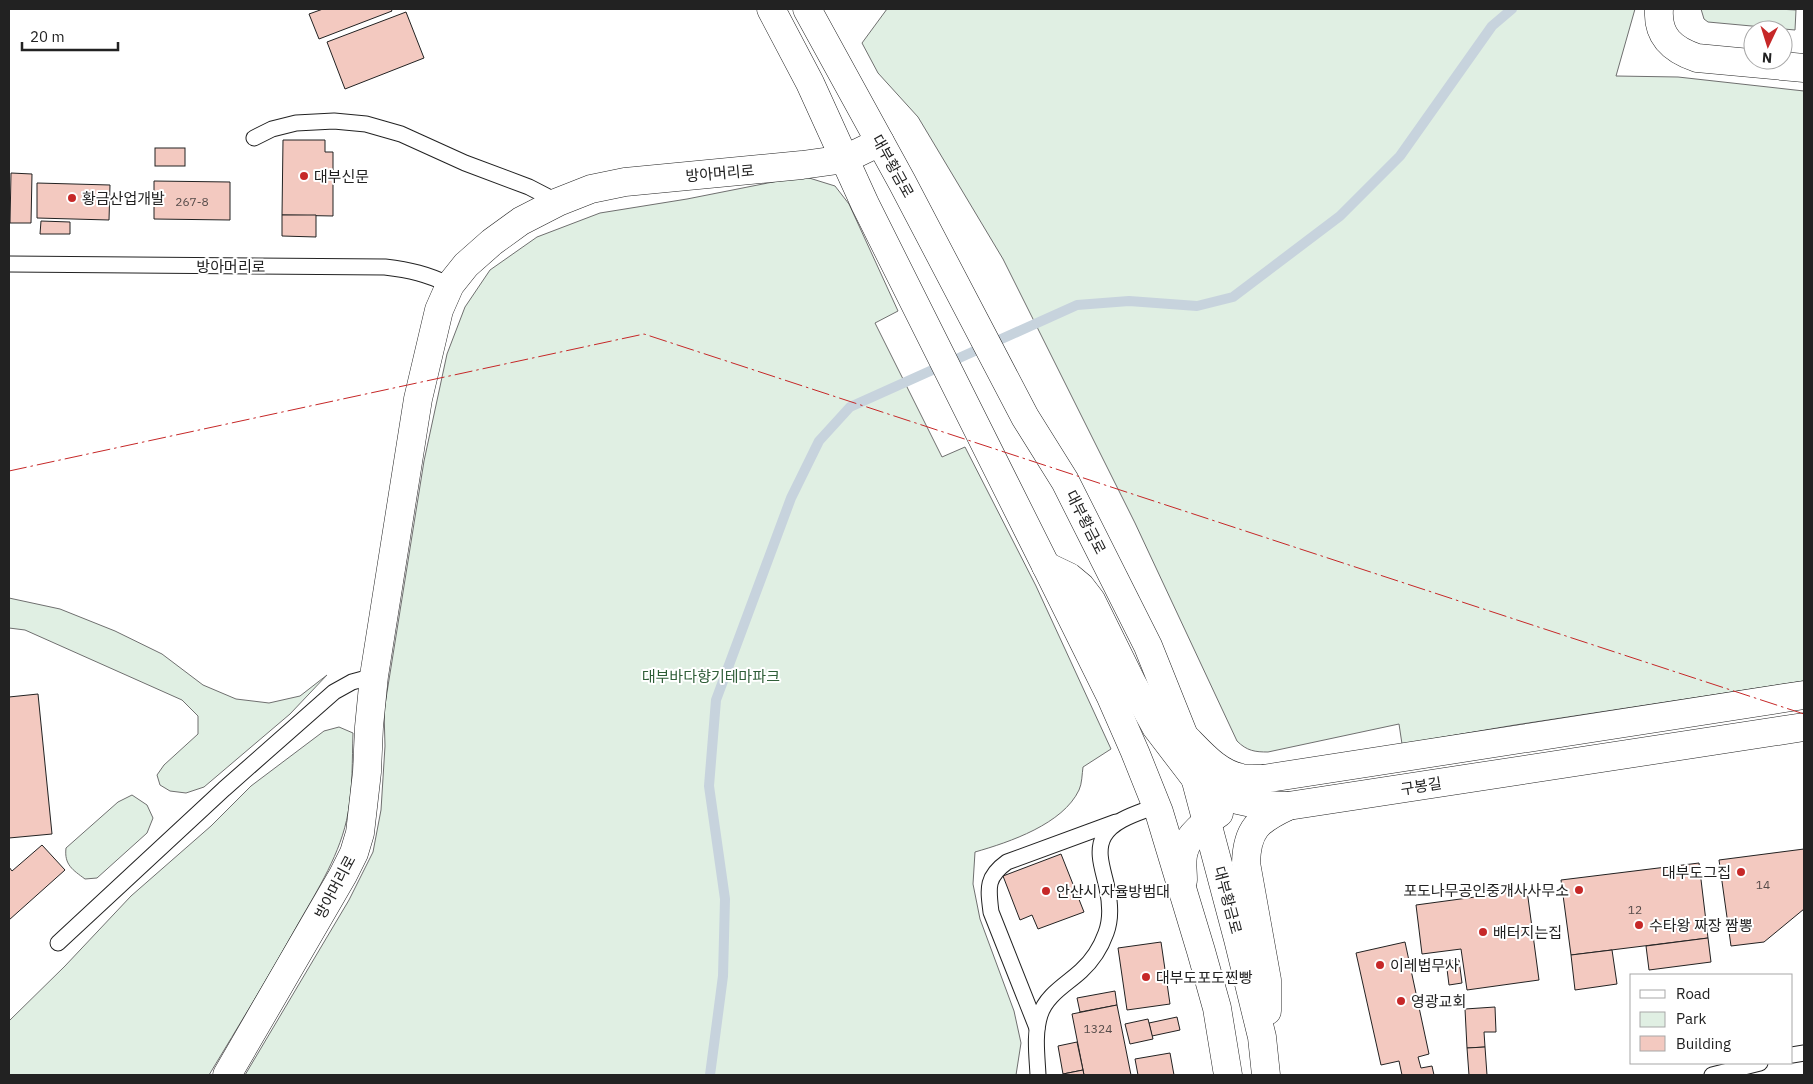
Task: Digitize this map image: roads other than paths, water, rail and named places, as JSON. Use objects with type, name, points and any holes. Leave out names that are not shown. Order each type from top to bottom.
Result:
[{"type":"main road","points":[[771,9],[810,83],[865,204],[1110,695],[1135,752],[1156,806],[1217,1008],[1228,1075]]},
{"type":"main road","name":"대부황금로","points":[[807,9],[956,283],[1025,417],[1065,481],[1148,646],[1184,736],[1262,1037],[1266,1075]]},
{"type":"main road","points":[[1659,9],[1661,28],[1669,42],[1681,52],[1698,58],[1804,68]]},
{"type":"main road","name":"방아머리로","points":[[226,1075],[344,875],[354,853],[360,833],[367,772],[374,676],[418,399],[439,310],[450,285],[466,266],[492,242],[521,221],[558,202],[591,189],[625,182],[845,159],[880,142]]},
{"type":"main road","points":[[1046,566],[1069,577],[1081,587],[1091,600],[1156,727],[1195,778],[1238,800],[1261,805],[1288,806]]},
{"type":"main road","points":[[1184,736],[1222,771],[1242,778],[1263,779],[1804,694]]},
{"type":"main road","name":"구봉길","points":[[1262,1037],[1268,1007],[1268,980],[1246,863],[1247,845],[1254,829],[1267,816],[1288,806],[1804,727]]},
{"type":"main road","points":[[1185,901],[1182,869],[1184,850],[1194,834],[1207,821],[1238,800],[1294,774]]},
{"type":"lane","points":[[254,138],[272,129],[296,123],[334,121],[366,124],[401,134],[529,187],[558,202]]},
{"type":"lane","name":"방아머리로","points":[[9,264],[385,267],[430,275],[450,285]]},
{"type":"lane","points":[[58,943],[224,789],[334,692],[352,682],[374,676]]},
{"type":"lane","points":[[1037,1028],[991,912],[988,894],[990,880],[997,869],[1007,862],[1156,806]]},
{"type":"lane","points":[[1038,1075],[1037,1028],[1040,1013],[1048,1000],[1082,970],[1097,952],[1106,932],[1109,914],[1108,889],[1100,852],[1103,837],[1111,827],[1124,819]]},
{"type":"lane","points":[[1712,1075],[1756,1064]]},
{"type":"waterway","points":[[710,1075],[723,976],[725,899],[709,786],[716,700],[791,498],[819,441],[850,407],[1077,305],[1129,301],[1197,306],[1233,297],[1340,216],[1400,156],[1492,26],[1512,9]]},
{"type":"place","name":"대부신문","points":[[304,176]]},
{"type":"place","name":"황금산업개발","points":[[72,198]]},
{"type":"place","name":"대부도그집","points":[[1741,872]]},
{"type":"place","name":"포도나무공인중개사사무소","points":[[1579,890]]},
{"type":"place","name":"안산시 자율방범대","points":[[1046,891]]},
{"type":"place","name":"수타왕 짜장 짬뽕","points":[[1639,925]]},
{"type":"place","name":"배터지는집","points":[[1483,932]]},
{"type":"place","name":"이레법무사","points":[[1380,965]]},
{"type":"place","name":"대부도포도찐빵","points":[[1146,977]]},
{"type":"place","name":"영광교회","points":[[1401,1001]]},
{"type":"park label","name":"대부바다향기테마파크","points":[[711,676]]}]
